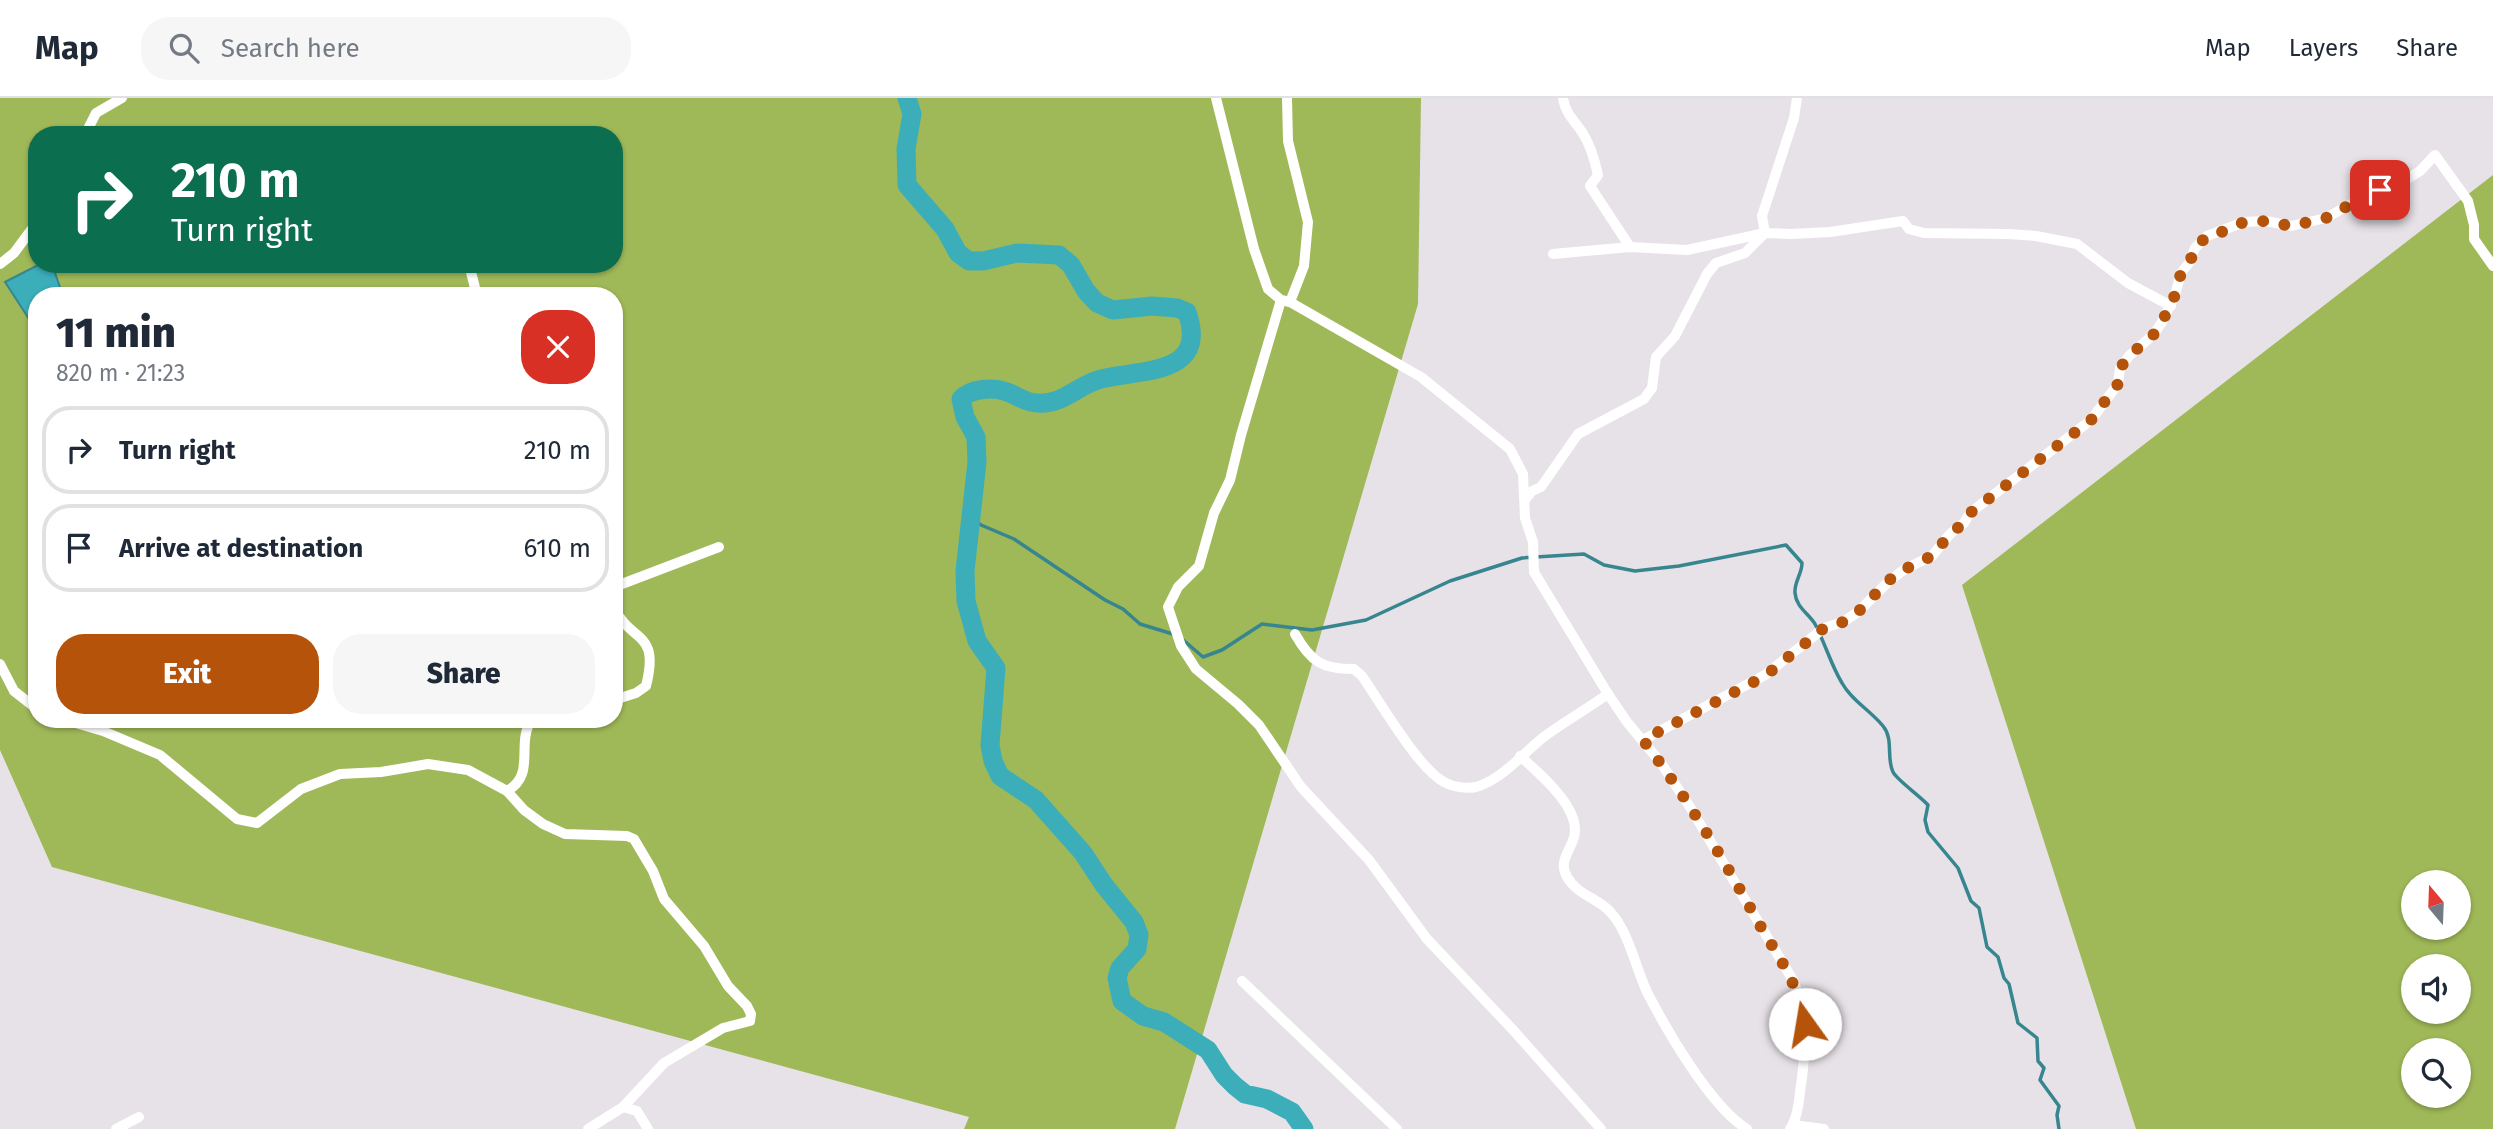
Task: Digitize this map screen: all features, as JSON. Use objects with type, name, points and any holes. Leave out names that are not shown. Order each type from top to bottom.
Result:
[{"type":"street","points":[[90,126],[96,113],[122,98]]},
{"type":"street","points":[[1216,98],[1254,249],[1268,289],[1421,377],[1510,449],[1523,474],[1525,518],[1533,542],[1534,572],[1608,694],[1690,807],[1794,982],[1802,1004],[1807,1051],[1792,1127],[1824,1129]]},
{"type":"street","points":[[1287,98],[1288,141],[1308,222],[1304,266],[1286,301],[1241,435],[1230,480],[1214,513],[1199,566],[1178,587],[1168,607],[1178,640],[1196,669],[1259,725],[1301,787],[1369,860],[1427,939],[1601,1129]]},
{"type":"street","points":[[1563,98],[1564,110],[1584,134],[1594,160],[1598,175],[1590,186],[1630,247]]},
{"type":"street","points":[[1765,233],[1762,216],[1794,118],[1797,98]]},
{"type":"street","points":[[1643,740],[1765,676],[1824,628],[1843,622],[1858,612],[1888,581],[1932,556],[1950,534],[1964,523],[1970,513],[2091,420],[2118,384],[2120,368],[2129,356],[2154,334],[2171,306],[2181,273],[2189,264],[2195,248],[2207,236],[2244,222],[2266,221],[2291,226],[2326,218],[2367,195],[2399,184],[2420,171],[2435,155],[2468,201],[2474,225],[2474,239],[2493,266]]},
{"type":"street","points":[[1553,254],[1630,247],[1687,250],[1765,233],[1817,233],[1903,222],[1909,229],[1924,233],[2008,234],[2077,244],[2128,283],[2171,306]]},
{"type":"street","points":[[1525,500],[1532,491],[1541,487],[1578,435],[1644,398],[1652,388],[1656,357],[1675,335],[1707,274],[1716,263],[1745,253],[1765,233]]},
{"type":"street","points":[[0,264],[14,253],[28,234]]},
{"type":"street","points":[[623,584],[719,547]]},
{"type":"street","points":[[623,618],[646,643],[650,663],[646,686],[623,697]]},
{"type":"street","points":[[1295,634],[1313,660],[1338,670],[1354,669],[1362,676],[1416,756],[1432,774],[1444,783],[1468,788],[1504,771],[1547,735],[1608,694]]},
{"type":"street","points":[[0,664],[14,691],[28,702]]},
{"type":"street","points":[[93,728],[160,755],[237,819],[247,823],[257,823],[301,789],[340,774],[381,772],[428,764],[468,769],[507,791],[524,810],[543,824],[565,834],[627,836],[635,839],[653,871],[664,900],[705,946],[714,959],[720,976],[741,997],[751,1014],[750,1021],[723,1028],[664,1063],[623,1107],[588,1129]]},
{"type":"street","points":[[507,791],[518,785],[523,773],[527,728]]},
{"type":"street","points":[[1520,756],[1560,795],[1574,824],[1574,837],[1564,858],[1567,877],[1587,897],[1612,913],[1647,992],[1685,1055],[1723,1110],[1747,1129]]},
{"type":"street","points":[[1242,981],[1397,1129]]},
{"type":"street","points":[[623,1107],[637,1111],[648,1129]]},
{"type":"street","points":[[116,1129],[139,1117]]},
{"type":"green space","points":[[0,98],[1421,98],[1418,304],[1175,1129],[964,1129],[969,1117],[52,867],[0,750]]},
{"type":"green space","points":[[2493,175],[2493,1129],[2136,1129],[1962,585]]},
{"type":"water","points":[[28,270],[28,273],[55,273],[60,287],[28,287],[28,317],[5,282]]},
{"type":"waterway","points":[[907,98],[912,114],[906,149],[907,185],[945,229],[958,253],[969,261],[983,261],[1017,253],[1059,255],[1071,265],[1086,291],[1097,303],[1113,310],[1152,306],[1177,308],[1187,312],[1191,333],[1189,348],[1180,359],[1168,366],[1101,379],[1047,403],[1033,403],[995,389],[976,391],[961,399],[965,417],[976,437],[977,462],[965,571],[966,601],[977,641],[996,668],[990,745],[1000,776],[1036,800],[1083,853],[1104,885],[1134,922],[1139,935],[1137,949],[1120,968],[1117,978],[1122,1001],[1143,1016],[1164,1022],[1208,1050],[1224,1075],[1235,1086],[1245,1094],[1267,1099],[1292,1112],[1304,1129]]},
{"type":"waterway","points":[[971,516],[981,525],[1014,539],[1105,600],[1123,609],[1140,624],[1176,635]]},
{"type":"waterway","points":[[1182,639],[1203,657],[1222,650],[1262,624],[1312,630],[1366,620],[1450,581],[1522,558],[1584,554],[1604,565],[1635,571],[1679,566],[1786,545],[1802,563],[1795,589],[1800,606],[1815,624],[1846,689],[1886,731],[1893,772],[1928,805],[1925,820],[1928,832],[1958,868],[1971,901],[1979,908],[1987,947],[1998,957],[2004,978],[2009,984],[2018,1023],[2037,1038],[2038,1061],[2044,1068],[2040,1080],[2059,1106],[2059,1129]]},
{"type":"route","points":[[1805,1024],[1802,1004],[1784,962],[1776,953],[1736,880],[1690,807],[1643,740],[1765,676],[1824,628],[1843,622],[1858,612],[1872,601],[1888,581],[1932,556],[1950,534],[1964,523],[1970,513],[2091,420],[2118,384],[2120,368],[2129,356],[2154,334],[2162,322],[2175,295],[2181,273],[2189,264],[2195,248],[2207,236],[2244,222],[2266,221],[2291,226],[2326,218],[2380,190]]}]
